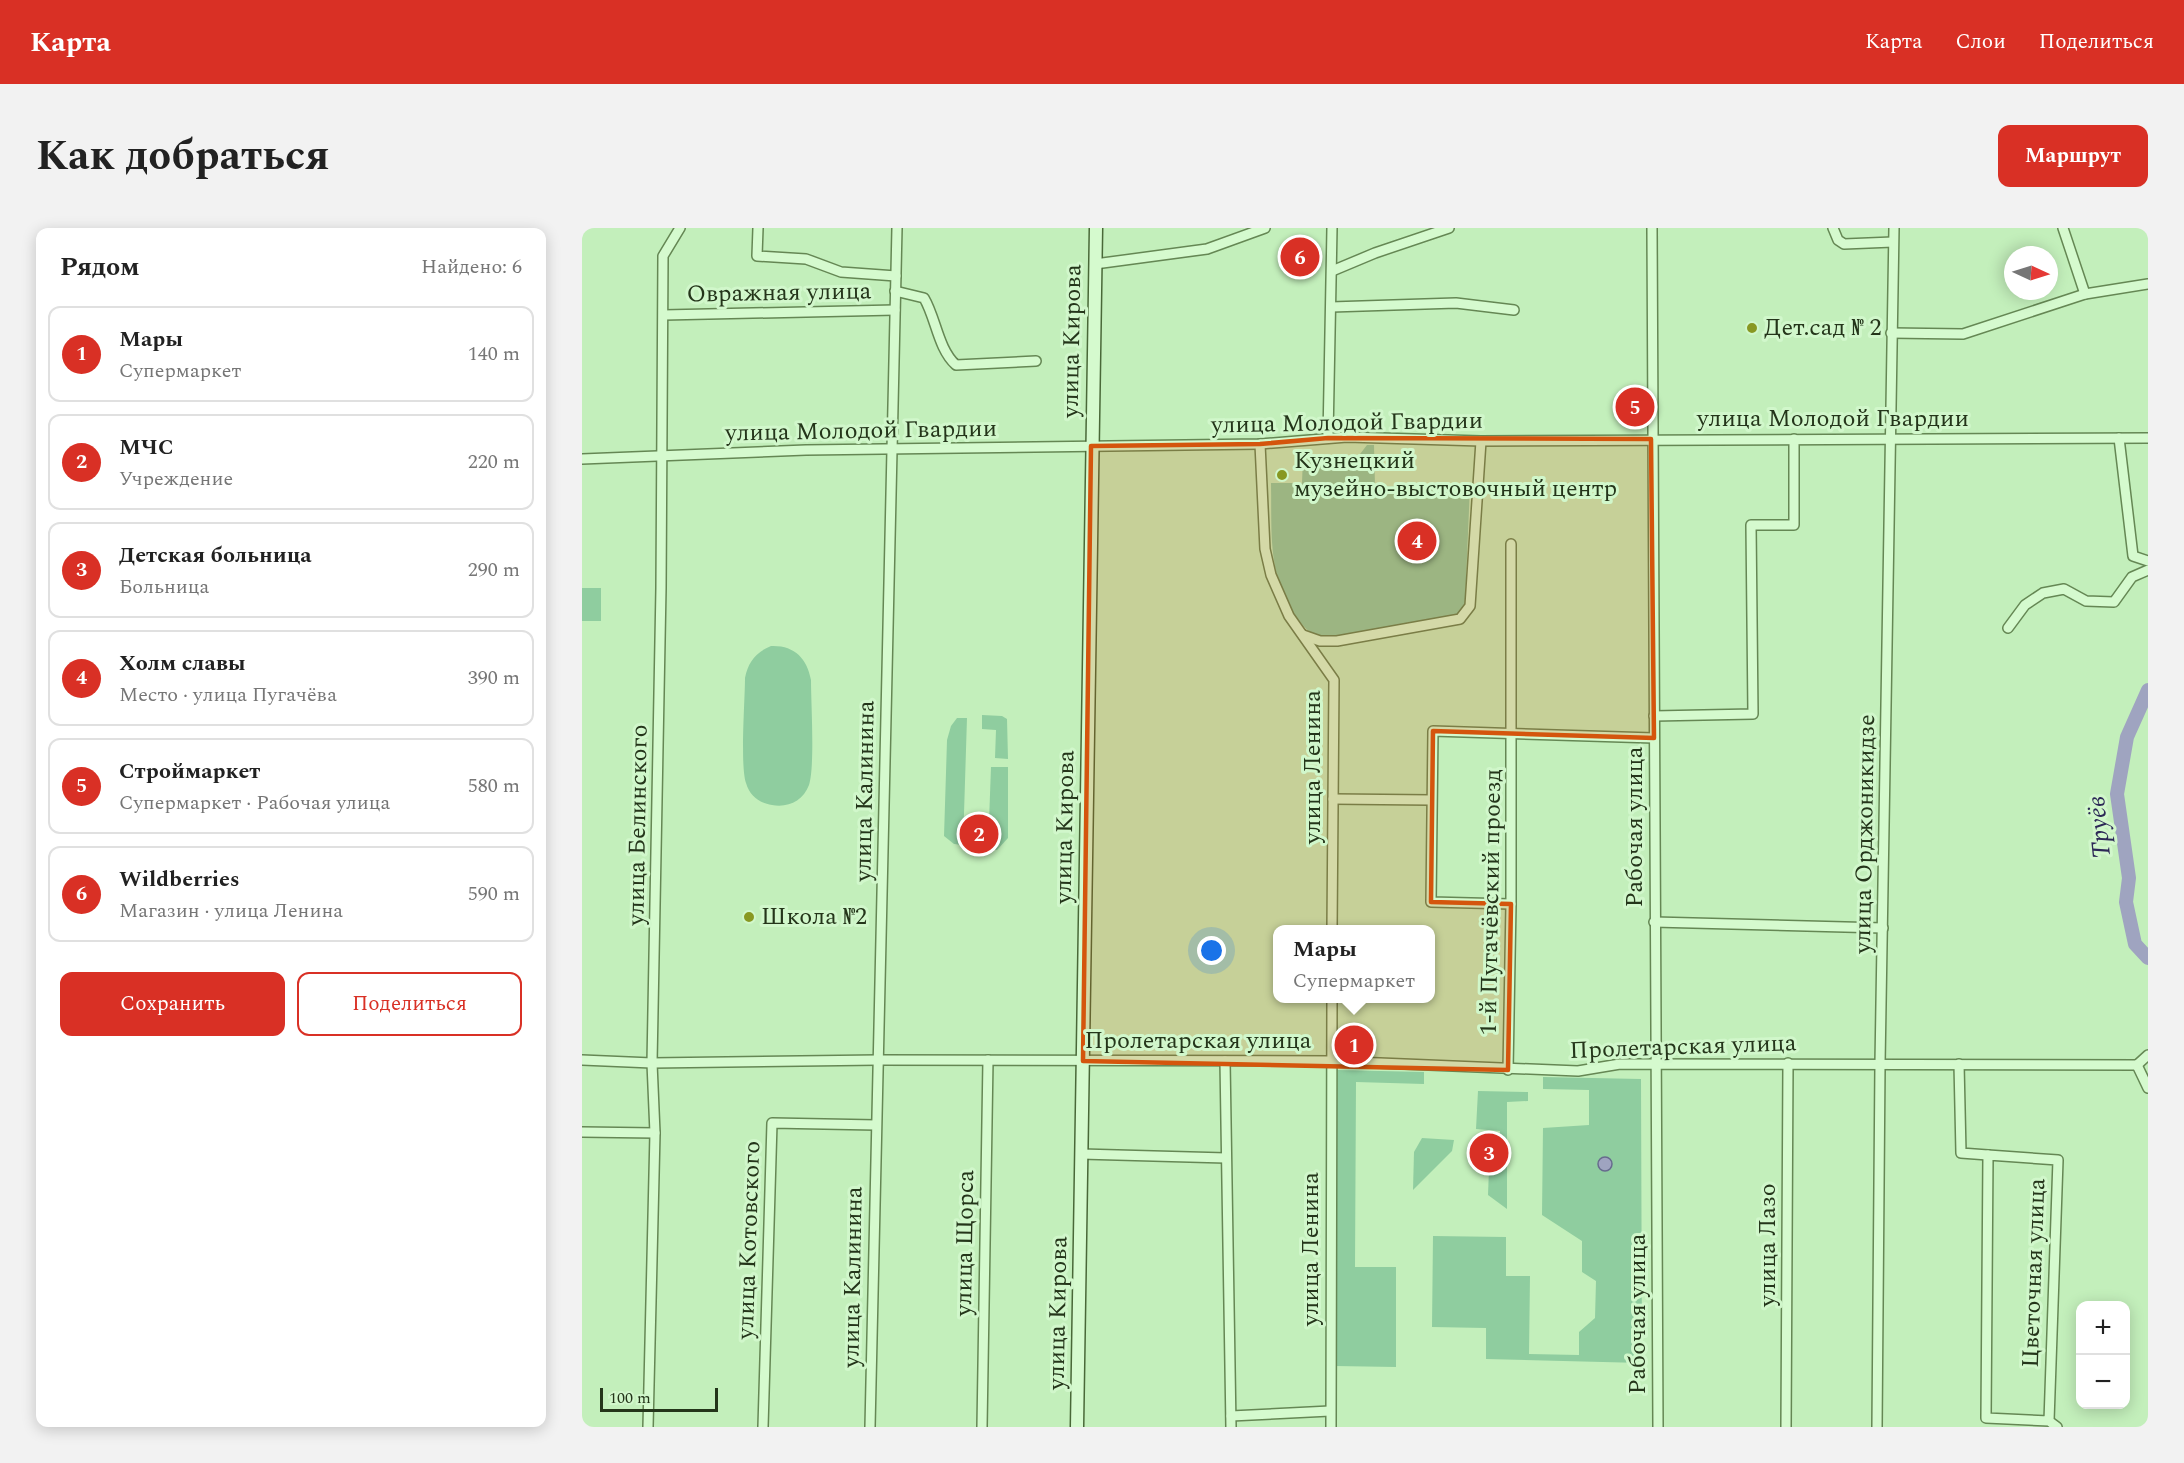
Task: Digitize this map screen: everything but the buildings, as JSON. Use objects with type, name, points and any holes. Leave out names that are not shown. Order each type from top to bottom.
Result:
[{"type":"street","name":"улица Белинского","points":[[648,1427],[655,1133],[652,1063],[661,623],[660,456],[664,315],[663,256],[680,228]]},
{"type":"street","name":"Овражная улица","points":[[758,228],[757,256],[806,259],[841,272],[896,276]]},
{"type":"street","name":"улица Калинина","points":[[870,1427],[897,228]]},
{"type":"street","name":"улица Кирова","points":[[1077,1427],[1096,228]]},
{"type":"street","points":[[1095,264],[1208,249],[1265,228]]},
{"type":"street","points":[[1328,438],[1332,228]]},
{"type":"street","points":[[1332,271],[1375,253],[1449,228]]},
{"type":"street","name":"Рабочая улица","points":[[1652,228],[1651,440],[1658,1427]]},
{"type":"street","points":[[1833,228],[1838,240],[1844,244],[1893,242]]},
{"type":"street","name":"улица Орджоникидзе","points":[[1877,1427],[1880,1064],[1894,228]]},
{"type":"street","points":[[2063,228],[2085,294]]},
{"type":"street","points":[[1891,333],[1963,334],[2085,294],[2148,284]]},
{"type":"street","name":"Овражная улица","points":[[896,291],[924,298],[933,312],[949,358],[956,365],[1036,361]]},
{"type":"street","points":[[1331,307],[1456,303],[1514,310]]},
{"type":"street","name":"Овражная улица","points":[[664,315],[895,310]]},
{"type":"street","name":"улица Молодой Гвардии","points":[[582,459],[806,450],[1260,444],[1328,438],[1481,441],[2148,438]]},
{"type":"street","points":[[2119,438],[2133,556],[2148,561]]},
{"type":"street","points":[[1654,716],[1753,714],[1751,525],[1794,525],[1794,439]]},
{"type":"street","points":[[1303,635],[1320,640],[1337,641],[1460,619],[1470,606],[1481,441]]},
{"type":"street","name":"улица Ленина","points":[[1260,444],[1265,549],[1270,575],[1288,616],[1334,680],[1332,925]]},
{"type":"street","name":"1-й Пугачёвский проезд","points":[[1508,1070],[1512,734],[1511,544]]},
{"type":"street","points":[[2008,628],[2025,605],[2043,593],[2064,590],[2086,601],[2114,602],[2132,577],[2148,570]]},
{"type":"street","points":[[1511,904],[1431,902],[1431,800],[1432,731],[1512,734]]},
{"type":"street","name":"1-й Пугачёвский проезд","points":[[1512,734],[1654,738]]},
{"type":"street","points":[[1333,799],[1431,800]]},
{"type":"street","points":[[1654,922],[1883,928]]},
{"type":"street","name":"улица Ленина","points":[[1331,1427],[1332,1003]]},
{"type":"street","points":[[2148,1055],[2137,1065],[2148,1088]]},
{"type":"street","name":"Пролетарская улица","points":[[582,1060],[652,1063],[878,1060],[1331,1061],[1508,1070],[1578,1071],[1620,1064],[2137,1065]]},
{"type":"street","name":"улица Щорса","points":[[982,1427],[988,1060]]},
{"type":"street","points":[[1225,1061],[1231,1427]]},
{"type":"street","name":"улица Лазо","points":[[1786,1427],[1788,1063]]},
{"type":"street","name":"Цветочная улица","points":[[1959,1064],[1961,1153],[2058,1160],[2053,1424],[1986,1418],[1988,1155]]},
{"type":"street","name":"улица Котовского","points":[[763,1427],[772,1123],[876,1125]]},
{"type":"street","points":[[582,1132],[655,1133]]},
{"type":"street","points":[[1081,1154],[1227,1158]]},
{"type":"street","points":[[1231,1416],[1330,1411]]},
{"type":"highlighted area","points":[[1328,438],[1651,439],[1654,738],[1433,731],[1431,902],[1511,904],[1508,1070],[1083,1061],[1091,446],[1260,444]]},
{"type":"green space","points":[[1367,445],[1374,445],[1375,486],[1470,486],[1465,604],[1458,614],[1388,629],[1351,635],[1317,635],[1307,629],[1296,617],[1280,586],[1273,553],[1271,483],[1302,483],[1303,457],[1357,458]]},
{"type":"green space","points":[[582,588],[601,588],[601,621],[582,621]]},
{"type":"green space","points":[[771,646],[786,648],[798,654],[806,665],[811,680],[812,750],[809,785],[799,799],[778,806],[759,801],[750,792],[744,775],[745,678],[754,658]]},
{"type":"green space","points":[[982,715],[1002,716],[1007,719],[1008,759],[995,758],[996,730],[982,729]]},
{"type":"green space","points":[[957,718],[967,718],[963,845],[954,844],[944,836],[947,740],[951,726]]},
{"type":"green space","points":[[991,767],[1008,767],[1008,838],[997,850],[988,849]]},
{"type":"green space","points":[[1337,1070],[1424,1072],[1424,1084],[1356,1082],[1355,1267],[1396,1267],[1396,1367],[1335,1366]]},
{"type":"green space","points":[[1543,1077],[1641,1079],[1642,1363],[1486,1359],[1486,1328],[1432,1327],[1433,1236],[1506,1237],[1506,1276],[1530,1276],[1529,1354],[1579,1355],[1579,1332],[1595,1318],[1596,1281],[1582,1272],[1582,1241],[1542,1215],[1543,1128],[1589,1125],[1589,1090],[1543,1089]]},
{"type":"green space","points":[[1478,1091],[1528,1092],[1528,1101],[1507,1102],[1507,1153],[1499,1152],[1500,1131],[1476,1129]]},
{"type":"green space","points":[[1422,1138],[1454,1140],[1452,1151],[1413,1190],[1414,1152]]},
{"type":"green space","points":[[1498,1164],[1507,1164],[1507,1209],[1488,1195],[1489,1169]]},
{"type":"water","points":[[1605,1157],[1610,1159],[1612,1164],[1610,1169],[1605,1171],[1600,1169],[1598,1164],[1600,1159]]},
{"type":"waterway","name":"Труёв","points":[[2148,690],[2127,737],[2117,794],[2129,878],[2126,902],[2135,944],[2148,958]]},
{"type":"place","name":"Wildberries","points":[[1300,257]]},
{"type":"place","name":"Дет.сад № 2","points":[[1752,328]]},
{"type":"place","name":"Строймаркет","points":[[1635,407]]},
{"type":"place","name":"Кузнецкий музейно-выстовочный центр","points":[[1282,475]]},
{"type":"place","name":"Холм славы","points":[[1417,541]]},
{"type":"place","name":"МЧС","points":[[979,834]]},
{"type":"place","name":"Школа №2","points":[[749,917]]},
{"type":"place","name":"Мары","points":[[1354,1045]]},
{"type":"place","name":"Детская больница","points":[[1489,1153]]}]
